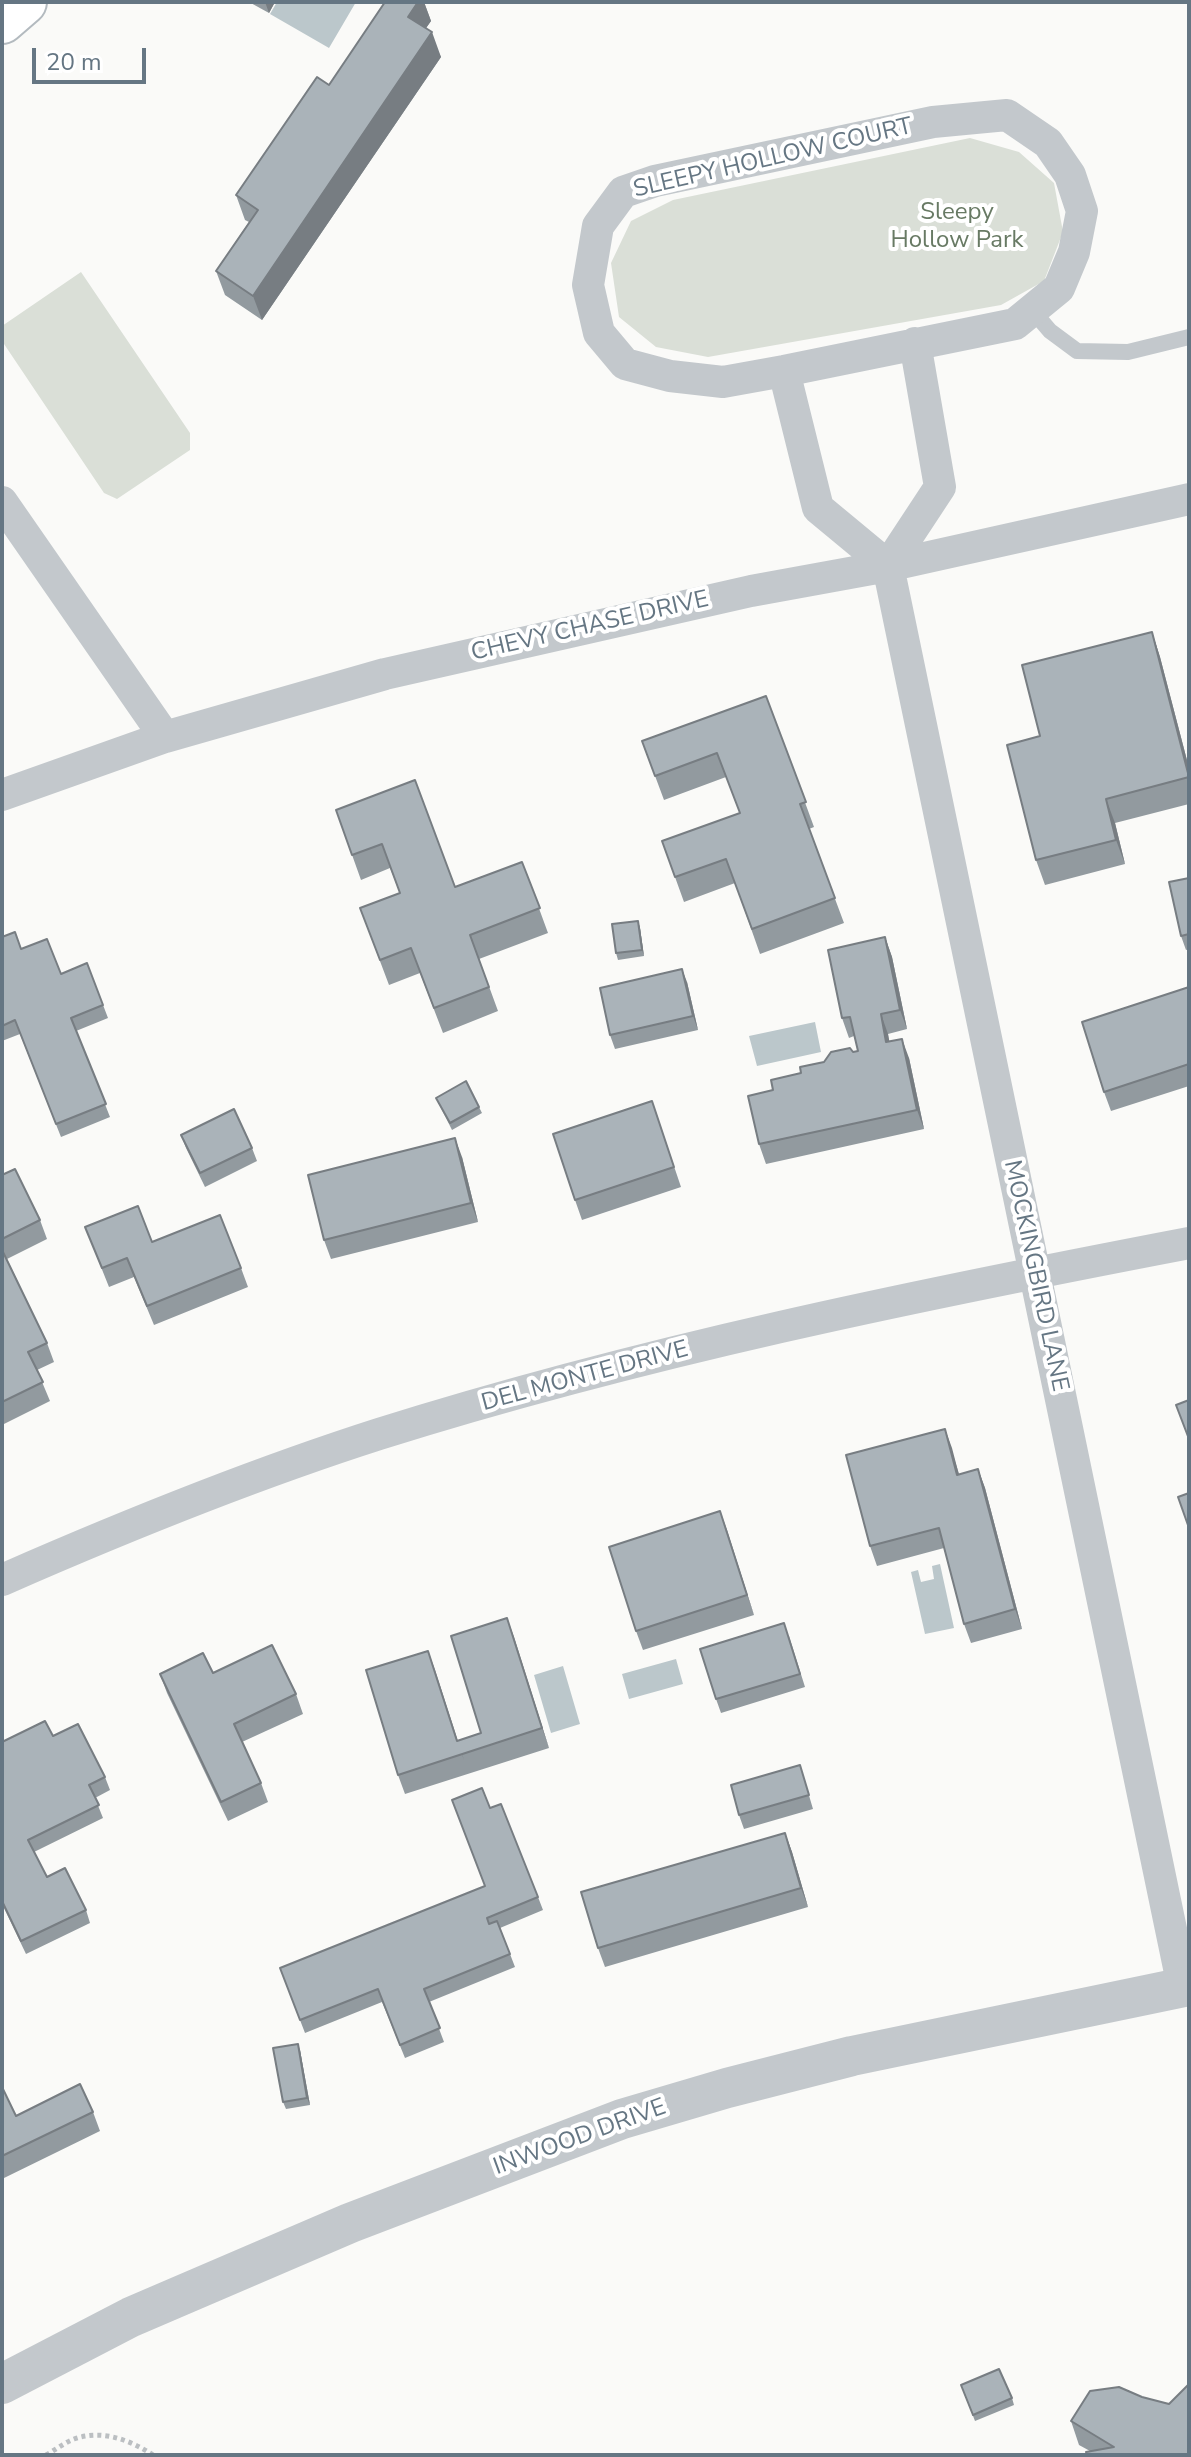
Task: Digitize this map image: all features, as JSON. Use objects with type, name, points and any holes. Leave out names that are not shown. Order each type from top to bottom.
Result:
[{"type":"main road","points":[[2,21],[24,2]]},
{"type":"street","name":"SLEEPY HOLLOW COURT","points":[[1007,115],[1048,143],[1070,175],[1082,211],[1074,252],[1059,288],[1032,310],[1015,324],[723,382],[670,376],[625,364],[599,333],[588,285],[598,226],[623,192],[655,181],[933,122],[1007,115]]},
{"type":"street","points":[[784,371],[818,508],[888,566],[940,487],[915,343]]},
{"type":"street","name":"CHEVY CHASE DRIVE","points":[[2,795],[165,737],[385,674],[751,591],[888,566],[1189,499]]},
{"type":"street","points":[[2,502],[165,737]]},
{"type":"street","name":"MOCKINGBIRD LANE","points":[[888,566],[1186,1986]]},
{"type":"street","name":"DEL MONTE DRIVE","points":[[2,1580],[235,1485],[378,1435],[699,1346],[1035,1272],[1189,1243]]},
{"type":"street","name":"INWOOD DRIVE","points":[[2,2384],[131,2317],[322,2235],[622,2119],[852,2056],[1186,1986]]},
{"type":"lane","points":[[1032,310],[1050,331],[1077,351],[1128,352],[1189,337]]},
{"type":"path","points":[[46,2455],[76,2438],[112,2435],[153,2455]]},
{"type":"green space","name":"Sleepy Hollow Park","points":[[970,138],[1019,152],[1054,183],[1063,232],[1044,281],[1001,305],[708,357],[656,347],[619,317],[611,263],[631,221],[673,200]]},
{"type":"green space","points":[[81,272],[190,433],[190,450],[117,499],[104,493],[2,341],[2,326]]},
{"type":"shaded area","points":[[277,2],[356,2],[329,48],[270,14]]},
{"type":"shaded area","points":[[815,1022],[821,1052],[757,1066],[749,1036]]},
{"type":"shaded area","points":[[940,1564],[954,1628],[925,1634],[911,1572],[918,1570],[921,1582],[934,1579],[932,1566]]},
{"type":"shaded area","points":[[676,1659],[683,1684],[629,1699],[622,1674]]},
{"type":"shaded area","points":[[563,1666],[580,1724],[551,1733],[534,1675]]},
{"type":"building","points":[[385,2],[418,2],[408,17],[432,32],[253,296],[216,271],[258,210],[236,195],[317,77],[329,85]]},
{"type":"building","points":[[1152,632],[1189,777],[1106,799],[1116,840],[1036,860],[1007,745],[1040,736],[1022,665]]},
{"type":"building","points":[[766,696],[806,802],[800,804],[835,898],[752,929],[726,859],[675,877],[662,841],[740,813],[717,753],[655,776],[642,741]]},
{"type":"building","points":[[415,780],[455,887],[522,862],[540,908],[470,935],[489,987],[434,1008],[411,948],[380,960],[360,908],[400,893],[382,844],[352,855],[336,810]]},
{"type":"building","points":[[1189,878],[1189,934],[1181,936],[1169,882]]},
{"type":"building","points":[[638,921],[642,950],[616,953],[612,924]]},
{"type":"building","points":[[15,932],[21,949],[47,939],[61,974],[87,963],[103,1005],[71,1018],[106,1104],[56,1124],[15,1020],[2,1026],[2,937]]},
{"type":"building","points":[[885,937],[900,1010],[881,1014],[886,1042],[902,1039],[917,1110],[759,1144],[748,1096],[773,1090],[771,1080],[801,1073],[800,1067],[824,1062],[831,1052],[850,1048],[853,1052],[858,1051],[850,1017],[842,1018],[828,950]]},
{"type":"building","points":[[682,969],[693,1016],[610,1035],[600,988]]},
{"type":"building","points":[[1189,987],[1189,1064],[1104,1092],[1082,1022]]},
{"type":"building","points":[[466,1081],[479,1107],[450,1123],[436,1098]]},
{"type":"building","points":[[652,1101],[674,1167],[575,1200],[553,1134]]},
{"type":"building","points":[[234,1109],[252,1148],[200,1173],[181,1135]]},
{"type":"building","points":[[455,1138],[471,1203],[324,1240],[308,1175]]},
{"type":"building","points":[[15,1169],[40,1220],[2,1239],[2,1175]]},
{"type":"building","points":[[138,1206],[152,1242],[220,1215],[241,1268],[147,1306],[127,1258],[102,1268],[85,1227]]},
{"type":"building","points":[[2,1250],[47,1343],[28,1352],[43,1382],[2,1402]]},
{"type":"building","points":[[1189,1400],[1189,1439],[1176,1405]]},
{"type":"building","points":[[945,1429],[957,1475],[978,1469],[1015,1609],[964,1624],[939,1528],[870,1546],[846,1455]]},
{"type":"building","points":[[1189,1493],[1189,1528],[1178,1497]]},
{"type":"building","points":[[720,1511],[747,1595],[636,1631],[609,1547]]},
{"type":"building","points":[[507,1618],[542,1728],[398,1775],[366,1670],[428,1651],[457,1741],[481,1733],[451,1636]]},
{"type":"building","points":[[784,1623],[800,1674],[716,1699],[700,1649]]},
{"type":"building","points":[[272,1645],[296,1694],[234,1724],[261,1783],[221,1802],[160,1674],[203,1653],[213,1673]]},
{"type":"building","points":[[45,1721],[53,1736],[78,1724],[105,1777],[89,1785],[99,1805],[28,1840],[47,1877],[65,1868],[86,1910],[21,1941],[2,1901],[2,1742]]},
{"type":"building","points":[[800,1765],[809,1795],[739,1815],[731,1785]]},
{"type":"building","points":[[482,1788],[490,1808],[501,1804],[538,1897],[487,1918],[489,1924],[497,1921],[510,1954],[424,1989],[440,2028],[400,2045],[378,1989],[300,2020],[280,1968],[485,1886],[452,1800]]},
{"type":"building","points":[[785,1833],[801,1888],[598,1948],[581,1892]]},
{"type":"building","points":[[298,2044],[307,2098],[283,2102],[273,2048]]},
{"type":"building","points":[[80,2084],[93,2112],[2,2156],[2,2087],[16,2116]]},
{"type":"building","points":[[999,2369],[1012,2398],[973,2415],[961,2385]]},
{"type":"building","points":[[1189,2384],[1189,2455],[1087,2455],[1086,2452],[1114,2447],[1071,2421],[1090,2391],[1119,2387],[1169,2404]]}]
